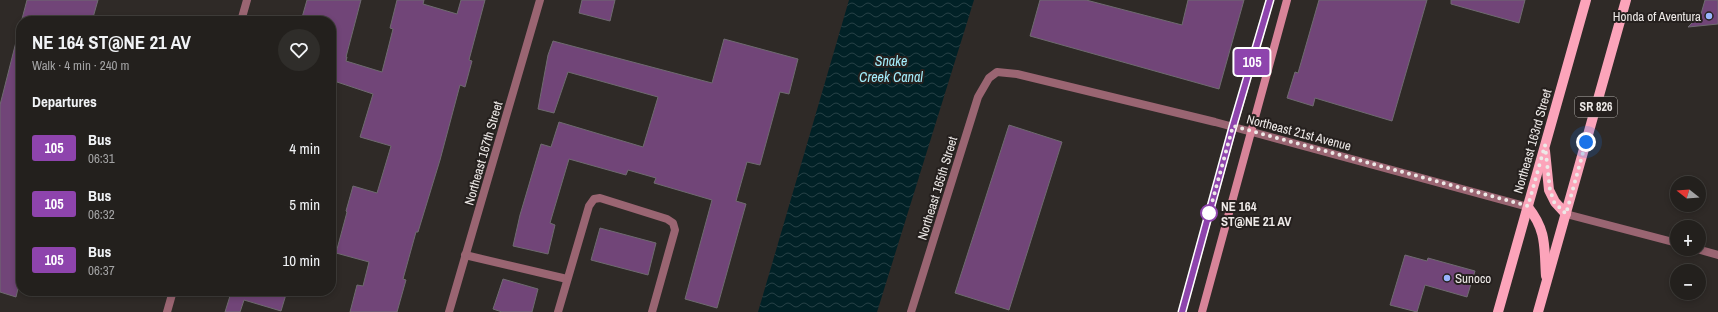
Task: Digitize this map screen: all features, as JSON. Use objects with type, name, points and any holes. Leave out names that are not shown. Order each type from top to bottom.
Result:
[{"type":"main road","name":"Northeast 163rd Street","points":[[1498,312],[1586,0]]},
{"type":"main road","name":"SR 826","points":[[1538,312],[1626,0]]},
{"type":"main road","points":[[1545,145],[1550,190],[1554,202],[1566,214]]},
{"type":"main road","points":[[1528,206],[1536,217],[1543,234],[1546,285]]},
{"type":"street","points":[[242,16],[247,0]]},
{"type":"street","name":"Northeast 167th Street","points":[[449,312],[540,0]]},
{"type":"street","points":[[1182,312],[1233,126],[1270,0]]},
{"type":"street","points":[[1202,312],[1287,0]]},
{"type":"street","name":"Northeast 21st Avenue","points":[[993,74],[997,72],[1017,74],[1233,126],[1528,206]]},
{"type":"street","name":"Northeast 165th Street","points":[[911,312],[978,97],[993,74]]},
{"type":"street","points":[[558,312],[589,206],[594,199],[600,198],[667,219],[673,223],[675,230],[652,312]]},
{"type":"street","points":[[1566,214],[1670,242]]},
{"type":"street","points":[[1706,252],[1718,255]]},
{"type":"street","points":[[465,255],[567,279]]},
{"type":"street","points":[[167,312],[172,296]]},
{"type":"water","name":"Snake Creek Canal","points":[[849,0],[974,0],[877,312],[758,312]]},
{"type":"building","points":[[27,0],[98,0],[93,16],[23,16]]},
{"type":"building","points":[[307,0],[361,0],[346,61],[382,72],[393,29],[390,28],[397,0],[424,0],[423,4],[457,14],[461,0],[485,0],[469,60],[472,61],[465,87],[460,85],[440,160],[418,232],[416,232],[403,279],[406,280],[397,312],[350,312],[357,285],[363,286],[369,262],[336,253],[353,186],[377,193],[391,146],[360,137],[373,94],[336,82],[336,16],[302,16]]},
{"type":"building","points":[[582,0],[615,0],[610,21],[579,13]]},
{"type":"building","points":[[1040,0],[1086,0],[1182,25],[1188,0],[1244,0],[1219,89],[1030,36]]},
{"type":"building","points":[[1319,0],[1427,0],[1392,121],[1315,98],[1313,106],[1287,98],[1295,72],[1298,73]]},
{"type":"building","points":[[1451,0],[1525,0],[1519,23],[1451,4]]},
{"type":"building","name":"Honda of Aventura","points":[[1705,0],[1718,0],[1718,24],[1688,27],[1701,14]]},
{"type":"building","points":[[724,39],[798,59],[789,94],[780,92],[760,165],[747,162],[736,201],[746,204],[717,308],[685,299],[712,200],[654,183],[656,178],[628,170],[626,175],[569,159],[550,223],[555,225],[548,254],[513,246],[520,215],[541,144],[551,147],[559,122],[643,147],[658,97],[568,72],[554,113],[538,109],[548,55],[553,41],[712,83]]},
{"type":"building","points":[[16,42],[16,297],[0,292],[0,105]]},
{"type":"building","points":[[1009,125],[1062,142],[1009,310],[955,293]]},
{"type":"building","points":[[600,228],[656,243],[648,275],[591,260]]},
{"type":"building","points":[[1405,255],[1427,261],[1428,258],[1475,271],[1467,297],[1425,285],[1417,312],[1390,305]]},
{"type":"building","points":[[503,279],[538,289],[532,312],[502,312],[493,309]]},
{"type":"building","points":[[230,296],[286,296],[281,311],[244,300],[240,312],[225,312]]},
{"type":"bus line","name":"105","points":[[1182,312],[1233,126],[1270,0]]},
{"type":"place","name":"Honda of Aventura","points":[[1709,16]]},
{"type":"place","name":"NE 164 ST@NE 21 AV","points":[[1209,213]]},
{"type":"place","name":"Sunoco","points":[[1447,278]]},
{"type":"route","points":[[1209,213],[1208,217],[1233,126],[1390,170],[1528,206],[1545,145],[1550,190],[1554,202],[1566,214],[1586,142]]}]
